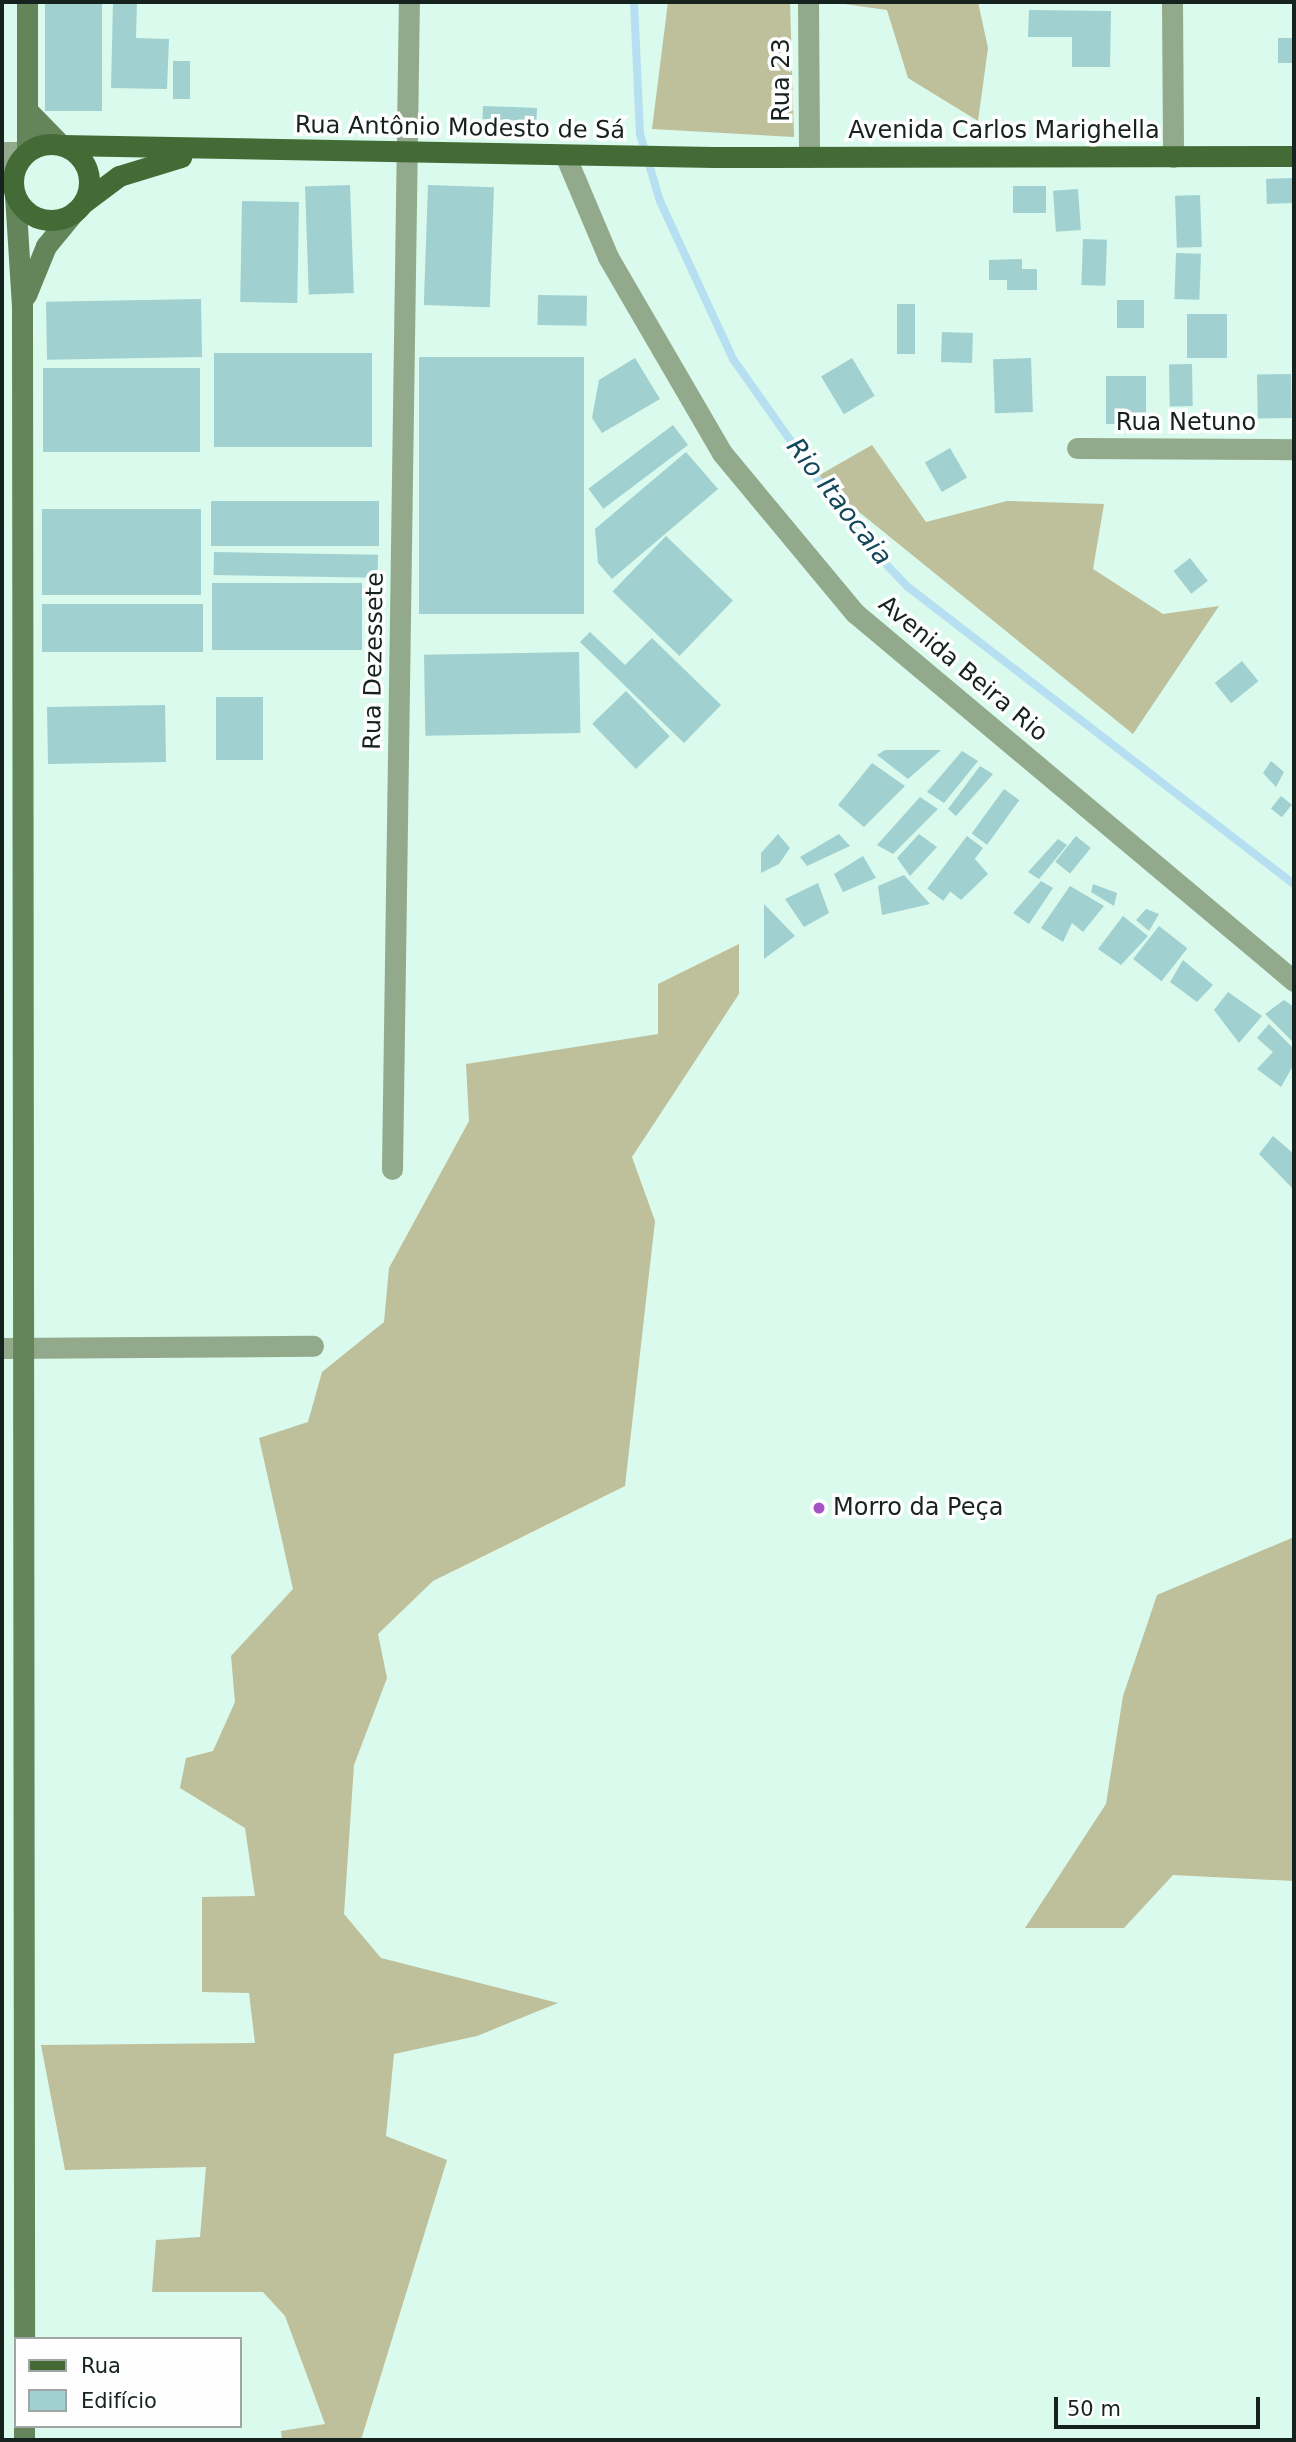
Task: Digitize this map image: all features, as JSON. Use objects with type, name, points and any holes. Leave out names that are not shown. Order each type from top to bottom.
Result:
[{"type":"main road","points":[[24,2337],[12,1348],[22,307],[10,183],[27,152],[27,2]]},
{"type":"main road","points":[[22,307],[41,256],[78,208],[87,169],[27,110]]},
{"type":"main road","points":[[27,152],[61,145]]},
{"type":"main road","name":"Rua Antônio Modesto de Sá","points":[[61,145],[207,151],[713,157]]},
{"type":"main road","name":"Rua Antônio Modesto de Sá","points":[[78,208],[119,176],[207,151]]},
{"type":"main road","name":"Avenida Carlos Marighella","points":[[713,157],[1294,156]]},
{"type":"main road","points":[[10,183],[40,219],[78,208]]},
{"type":"street","name":"Rua Dezessete","points":[[392,1169],[409,153],[408,2]]},
{"type":"street","name":"Rua 23","points":[[808,2],[809,157]]},
{"type":"street","points":[[1172,2],[1173,157]]},
{"type":"street","points":[[2,152],[27,152]]},
{"type":"street","name":"Avenida Beira Rio","points":[[565,155],[608,257],[722,453],[855,613],[1294,981]]},
{"type":"street","name":"Rua Netuno","points":[[1077,448],[1294,449]]},
{"type":"street","points":[[12,1348],[313,1346]]},
{"type":"green space","points":[[668,2],[790,2],[794,137],[652,129]]},
{"type":"green space","points":[[830,2],[978,2],[988,48],[978,121],[908,78],[887,10]]},
{"type":"green space","points":[[872,445],[926,522],[1007,501],[1104,504],[1093,569],[1163,614],[1219,606],[1133,734],[816,477]]},
{"type":"green space","points":[[739,944],[739,994],[632,1157],[655,1221],[625,1486],[433,1581],[378,1634],[387,1678],[354,1765],[344,1914],[381,1958],[558,2003],[477,2036],[394,2054],[386,2136],[447,2160],[361,2440],[282,2440],[281,2431],[325,2424],[285,2316],[263,2292],[152,2292],[156,2240],[200,2237],[206,2167],[65,2170],[41,2045],[255,2043],[249,1993],[202,1992],[202,1897],[255,1896],[245,1828],[180,1788],[186,1758],[213,1751],[235,1702],[231,1656],[293,1589],[259,1438],[308,1422],[322,1372],[384,1322],[389,1268],[469,1121],[466,1064],[658,1034],[658,984]]},
{"type":"green space","points":[[1294,1537],[1294,1881],[1173,1875],[1124,1928],[1025,1928],[1106,1804],[1123,1696],[1157,1595]]},
{"type":"building","points":[[45,2],[102,2],[102,111],[45,111]]},
{"type":"building","points":[[113,2],[137,2],[136,38],[169,39],[167,89],[111,88]]},
{"type":"building","points":[[1029,10],[1111,11],[1110,67],[1072,67],[1072,37],[1028,37]]},
{"type":"building","points":[[1278,38],[1294,38],[1294,63],[1278,63]]},
{"type":"building","points":[[173,61],[190,61],[190,99],[173,99]]},
{"type":"building","points":[[483,106],[537,108],[537,121],[483,119]]},
{"type":"building","points":[[1293,178],[1294,203],[1267,204],[1266,179]]},
{"type":"building","points":[[350,185],[354,293],[309,295],[305,187]]},
{"type":"building","points":[[428,185],[494,187],[490,307],[424,305]]},
{"type":"building","points":[[1013,186],[1046,186],[1046,213],[1013,213]]},
{"type":"building","points":[[1078,189],[1081,230],[1056,232],[1053,191]]},
{"type":"building","points":[[1200,195],[1202,247],[1177,248],[1175,196]]},
{"type":"building","points":[[242,201],[299,202],[297,303],[240,302]]},
{"type":"building","points":[[1083,239],[1107,240],[1105,286],[1081,285]]},
{"type":"building","points":[[1176,253],[1201,254],[1199,300],[1174,299]]},
{"type":"building","points":[[1022,259],[1022,269],[1037,269],[1037,290],[1007,290],[1007,280],[989,280],[989,260]]},
{"type":"building","points":[[538,295],[587,296],[586,326],[537,325]]},
{"type":"building","points":[[201,299],[202,357],[47,360],[46,302]]},
{"type":"building","points":[[1117,300],[1144,300],[1144,328],[1117,328]]},
{"type":"building","points":[[897,304],[915,304],[915,354],[897,354]]},
{"type":"building","points":[[1187,314],[1227,314],[1227,358],[1187,358]]},
{"type":"building","points":[[942,332],[973,333],[972,363],[941,362]]},
{"type":"building","points":[[214,353],[372,353],[372,447],[214,447]]},
{"type":"building","points":[[419,357],[584,357],[584,614],[419,614]]},
{"type":"building","points":[[635,358],[660,399],[602,433],[592,418],[599,380]]},
{"type":"building","points":[[852,358],[875,396],[844,414],[821,377]]},
{"type":"building","points":[[1031,358],[1033,412],[995,413],[993,359]]},
{"type":"building","points":[[1169,364],[1192,364],[1193,406],[1170,406]]},
{"type":"building","points":[[43,368],[200,368],[200,452],[43,452]]},
{"type":"building","points":[[1291,374],[1292,418],[1258,419],[1257,375]]},
{"type":"building","points":[[1106,376],[1146,376],[1146,424],[1106,424]]},
{"type":"building","points":[[673,425],[688,445],[603,509],[588,489]]},
{"type":"building","points":[[950,448],[967,477],[942,492],[925,462]]},
{"type":"building","points":[[686,452],[718,489],[612,579],[598,563],[595,529]]},
{"type":"building","points":[[211,501],[379,501],[379,546],[211,546]]},
{"type":"building","points":[[42,509],[201,509],[201,595],[42,595]]},
{"type":"building","points":[[666,536],[733,601],[679,656],[613,591]]},
{"type":"building","points":[[214,552],[378,555],[378,578],[214,575]]},
{"type":"building","points":[[1190,558],[1208,581],[1191,594],[1173,571]]},
{"type":"building","points":[[212,583],[362,583],[362,650],[212,650]]},
{"type":"building","points":[[42,604],[203,604],[203,652],[42,652]]},
{"type":"building","points":[[590,632],[625,665],[652,638],[721,705],[684,743],[580,642]]},
{"type":"building","points":[[579,652],[580,733],[425,736],[424,655]]},
{"type":"building","points":[[1242,661],[1258,681],[1231,703],[1215,683]]},
{"type":"building","points":[[626,691],[670,736],[636,769],[592,724]]},
{"type":"building","points":[[216,697],[263,697],[263,760],[216,760]]},
{"type":"building","points":[[165,705],[166,762],[48,764],[47,707]]},
{"type":"building","points":[[885,750],[941,750],[908,779],[877,755]]},
{"type":"building","points":[[962,751],[978,761],[944,803],[927,792]]},
{"type":"building","points":[[1271,761],[1284,772],[1276,787],[1263,773]]},
{"type":"building","points":[[872,763],[905,786],[864,827],[838,805]]},
{"type":"building","points":[[980,766],[993,774],[956,816],[948,809]]},
{"type":"building","points":[[1004,789],[1019,800],[987,845],[972,833]]},
{"type":"building","points":[[1281,796],[1292,805],[1282,817],[1271,808]]},
{"type":"building","points":[[920,797],[938,809],[893,854],[877,845]]},
{"type":"building","points":[[778,834],[790,848],[779,864],[761,873],[761,853]]},
{"type":"building","points":[[839,834],[850,846],[807,866],[800,857]]},
{"type":"building","points":[[919,834],[937,847],[910,876],[897,858]]},
{"type":"building","points":[[967,836],[983,848],[943,901],[927,889]]},
{"type":"building","points":[[1076,836],[1091,848],[1070,874],[1055,862]]},
{"type":"building","points":[[1058,839],[1067,845],[1039,879],[1028,872]]},
{"type":"building","points":[[863,856],[876,878],[843,892],[834,874]]},
{"type":"building","points":[[975,859],[988,874],[961,900],[947,889]]},
{"type":"building","points":[[904,875],[930,904],[882,915],[878,886]]},
{"type":"building","points":[[1041,881],[1053,888],[1029,924],[1013,913]]},
{"type":"building","points":[[818,883],[829,913],[804,927],[785,899]]},
{"type":"building","points":[[1093,884],[1117,893],[1114,906],[1091,892]]},
{"type":"building","points":[[1070,886],[1104,906],[1083,932],[1072,923],[1063,942],[1041,928]]},
{"type":"building","points":[[764,904],[795,936],[764,959]]},
{"type":"building","points":[[1146,909],[1159,914],[1149,931],[1136,920]]},
{"type":"building","points":[[1123,916],[1148,936],[1121,965],[1098,949]]},
{"type":"building","points":[[1159,926],[1187,948],[1162,981],[1133,959]]},
{"type":"building","points":[[1183,960],[1213,985],[1197,1002],[1170,982]]},
{"type":"building","points":[[1228,992],[1262,1016],[1239,1043],[1214,1010]]},
{"type":"building","points":[[1284,1000],[1294,1007],[1294,1043],[1265,1014]]},
{"type":"building","points":[[1269,1024],[1294,1049],[1294,1064],[1281,1087],[1257,1069],[1273,1052],[1257,1038]]},
{"type":"building","points":[[1273,1136],[1294,1154],[1294,1190],[1259,1154]]},
{"type":"waterway","name":"Rio Itaocaia","points":[[634,2],[640,134],[660,201],[733,359],[855,532],[908,587],[1294,884]]},
{"type":"place","name":"Morro da Peça","points":[[819,1508]]}]
